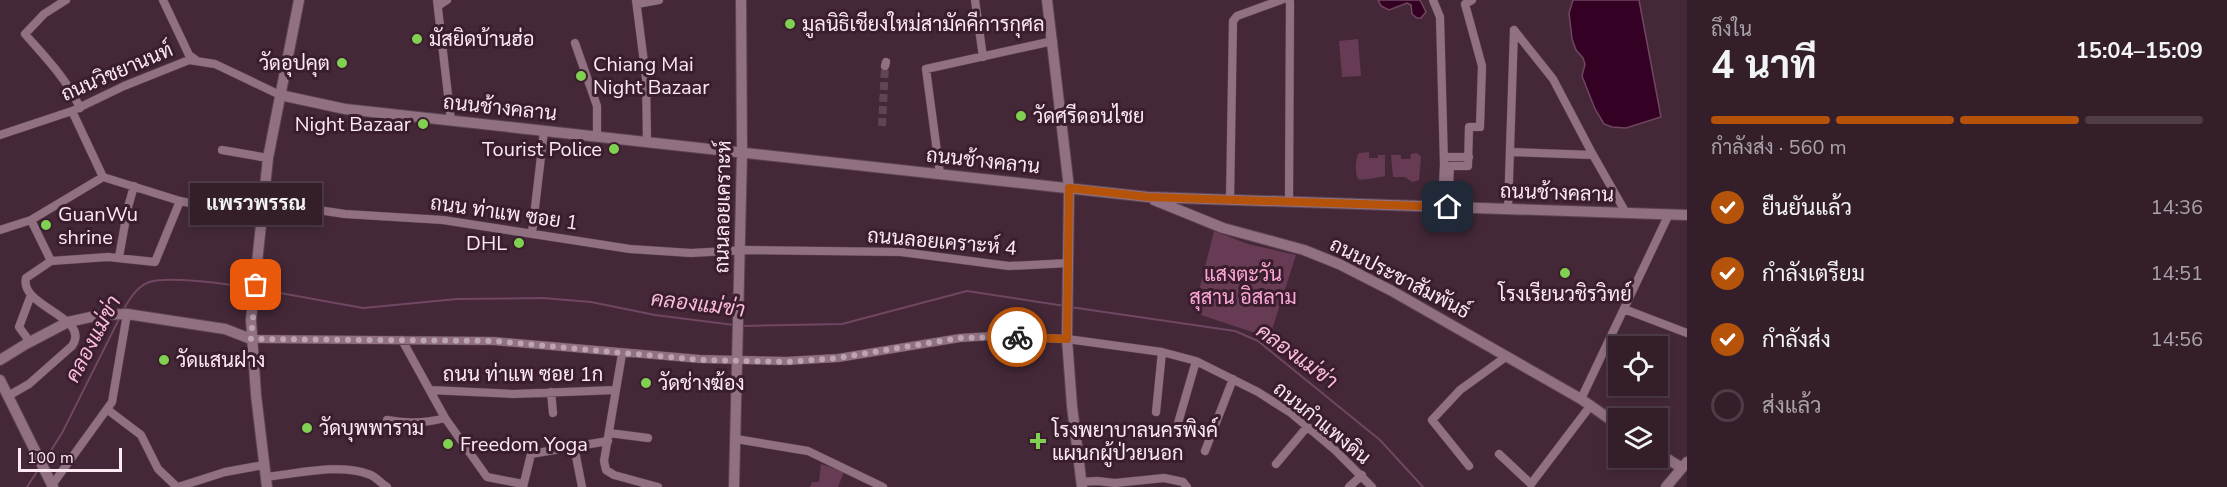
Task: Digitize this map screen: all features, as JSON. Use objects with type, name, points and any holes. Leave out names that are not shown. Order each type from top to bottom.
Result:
[{"type":"street","points":[[0,230],[31,220],[103,177],[76,109],[73,91],[25,34],[44,14],[66,0]]},
{"type":"street","points":[[163,0],[190,58]]},
{"type":"street","points":[[300,0],[268,158],[251,320],[266,482],[344,469],[368,474],[377,483],[387,487]]},
{"type":"street","points":[[447,0],[437,3],[451,121]]},
{"type":"street","points":[[646,142],[646,78],[636,2],[659,0]]},
{"type":"street","name":"ถนนลอยเคราะห์","points":[[734,487],[742,153],[741,0]]},
{"type":"street","points":[[975,0],[983,57]]},
{"type":"street","points":[[1047,0],[1069,188],[1067,339],[1081,485],[1097,481],[1118,483],[1164,478],[1183,482],[1186,487]]},
{"type":"street","points":[[1230,200],[1233,21],[1237,16],[1281,0]]},
{"type":"street","points":[[1288,0],[1290,2],[1289,202]]},
{"type":"street","points":[[1433,0],[1440,17],[1445,207]]},
{"type":"street","points":[[1445,207],[1450,166],[1468,166],[1469,127],[1480,127],[1482,66],[1465,4],[1472,0]]},
{"type":"street","points":[[1508,209],[1514,30],[1553,79],[1626,213]]},
{"type":"street","points":[[940,174],[926,69],[1053,40]]},
{"type":"street","points":[[575,42],[597,106],[597,137]]},
{"type":"street","name":"ถนนวิชยานนท์","points":[[0,135],[76,109],[190,58],[215,64],[279,95]]},
{"type":"street","name":"ถนนช้างคลาน","points":[[279,95],[345,109],[1148,197],[1687,215]]},
{"type":"street","points":[[532,233],[544,131]]},
{"type":"street","points":[[222,150],[268,158]]},
{"type":"street","points":[[1510,153],[1593,155]]},
{"type":"street","points":[[1444,157],[1468,157]]},
{"type":"street","name":"ถนน ท่าแพ ซอย 1","points":[[103,177],[180,201],[210,207],[263,206],[443,220],[630,249],[691,253],[740,250]]},
{"type":"street","points":[[119,257],[134,186]]},
{"type":"street","name":"ถนนประชาสัมพันธ์","points":[[1148,197],[1222,228],[1304,250],[1339,264],[1507,356],[1591,405],[1608,418]]},
{"type":"street","points":[[8,396],[29,384],[72,346],[76,337],[68,322],[31,296],[25,283],[26,278],[51,261],[119,257],[155,262],[180,201]]},
{"type":"street","points":[[1581,399],[1669,214]]},
{"type":"street","points":[[31,220],[51,261]]},
{"type":"street","name":"ถนนลอยเคราะห์ 4","points":[[740,250],[901,252],[1009,266],[1069,263]]},
{"type":"street","points":[[28,343],[19,327],[31,296]]},
{"type":"street","points":[[1624,309],[1687,333]]},
{"type":"street","points":[[0,360],[68,322],[113,314],[127,314],[225,329],[251,339]]},
{"type":"street","points":[[0,381],[53,486],[81,443],[108,410],[114,396],[127,314]]},
{"type":"street","points":[[225,329],[241,326],[251,320]]},
{"type":"street","name":"ถนนกำแพงดิน","points":[[251,339],[494,341],[582,348],[621,354],[786,362],[838,358],[960,338],[993,336],[1067,339],[1162,352],[1196,361],[1233,379],[1291,413],[1362,475],[1372,487]]},
{"type":"street","points":[[402,340],[445,418],[487,477],[523,486],[531,454],[608,437],[648,438]]},
{"type":"street","points":[[0,374],[5,362],[28,343]]},
{"type":"street","points":[[1156,412],[1162,352]]},
{"type":"street","points":[[621,354],[604,461],[606,470],[641,485],[658,487]]},
{"type":"street","points":[[1469,466],[1432,420],[1460,390],[1507,356]]},
{"type":"street","points":[[1176,430],[1196,361]]},
{"type":"street","points":[[1205,451],[1233,379]]},
{"type":"street","name":"ถนน ท่าแพ ซอย 1ก","points":[[430,390],[513,394],[616,390]]},
{"type":"street","points":[[551,392],[553,413]]},
{"type":"street","points":[[1499,454],[1532,484],[1591,405]]},
{"type":"street","points":[[108,410],[141,435],[158,469],[177,487],[225,472],[264,465]]},
{"type":"street","points":[[387,420],[401,423],[445,418]]},
{"type":"street","points":[[1276,464],[1307,427]]},
{"type":"street","points":[[736,439],[808,451],[883,487]]},
{"type":"street","points":[[574,446],[582,487]]},
{"type":"street","points":[[1666,487],[1685,468],[1668,459]]},
{"type":"street","points":[[1349,487],[1362,475]]},
{"type":"green space","points":[[1358,39],[1361,76],[1342,77],[1339,41]]},
{"type":"green space","points":[[1369,152],[1369,158],[1385,155],[1385,176],[1358,179],[1356,166],[1359,153]]},
{"type":"green space","points":[[1417,153],[1421,157],[1419,180],[1412,182],[1405,177],[1393,177],[1391,155],[1401,155],[1401,159],[1410,159],[1411,154]]},
{"type":"green space","name":"แสงตะวัน สุสาน อิสลาม","points":[[1214,231],[1248,244],[1296,255],[1268,342],[1255,333],[1201,315],[1199,291]]},
{"type":"green space","points":[[821,464],[844,472],[838,487],[810,487],[812,482],[819,482]]},
{"type":"shaded area","points":[[1378,0],[1420,0],[1426,12],[1421,18],[1417,18],[1412,14],[1411,5],[1407,3],[1389,10],[1381,6]]},
{"type":"shaded area","points":[[1573,0],[1639,0],[1661,117],[1626,128],[1604,124],[1595,109],[1582,76],[1585,64],[1572,39],[1569,13]]},
{"type":"waterway","name":"คลองแม่ข่า","points":[[123,311],[140,288],[155,281],[197,281],[250,288]]},
{"type":"waterway","name":"คลองแม่ข่า","points":[[258,289],[363,308],[457,299],[543,298],[591,302],[655,315],[734,325]]},
{"type":"waterway","name":"คลองแม่ข่า","points":[[743,326],[842,324],[967,291],[1065,306]]},
{"type":"waterway","name":"คลองแม่ข่า","points":[[1070,307],[1235,331],[1258,341],[1380,440],[1423,487]]},
{"type":"waterway","name":"คลองแม่ข่า","points":[[45,460],[62,433],[119,319]]},
{"type":"waterway","name":"คลองแม่ข่า","points":[[27,487],[40,467]]},
{"type":"tunnel","points":[[882,126],[885,66]]},
{"type":"way so far","points":[[256,285],[251,339],[494,341],[700,360],[786,362],[838,358],[960,338],[1017,337]]},
{"type":"place","name":"มูลนิธิเชียงใหม่สามัคคีการกุศล","points":[[790,24]]},
{"type":"place","name":"มัสยิดบ้านฮ่อ","points":[[417,39]]},
{"type":"place","name":"วัดอุปคุต","points":[[342,63]]},
{"type":"place","name":"Chiang Mai Night Bazaar","points":[[581,76]]},
{"type":"place","name":"วัดศรีดอนไชย","points":[[1021,116]]},
{"type":"place","name":"Night Bazaar","points":[[423,124]]},
{"type":"place","name":"Tourist Police","points":[[614,149]]},
{"type":"place","name":"GuanWu shrine","points":[[46,225]]},
{"type":"place","name":"DHL","points":[[519,243]]},
{"type":"place","name":"โรงเรียนวชิรวิทย์","points":[[1565,273]]},
{"type":"place","name":"แพรวพรรณ","points":[[256,285]]},
{"type":"place","name":"วัดแสนฝาง","points":[[164,360]]},
{"type":"place","name":"วัดช่างฆ้อง","points":[[646,383]]},
{"type":"place","name":"วัดบุพพาราม","points":[[307,428]]},
{"type":"place","name":"โรงพยาบาลนครพิงค์ แผนกผู้ป่วยนอก","points":[[1038,441]]},
{"type":"place","name":"Freedom Yoga","points":[[448,444]]},
{"type":"route","points":[[1017,337],[1067,339],[1069,188],[1148,197],[1448,207]]}]
